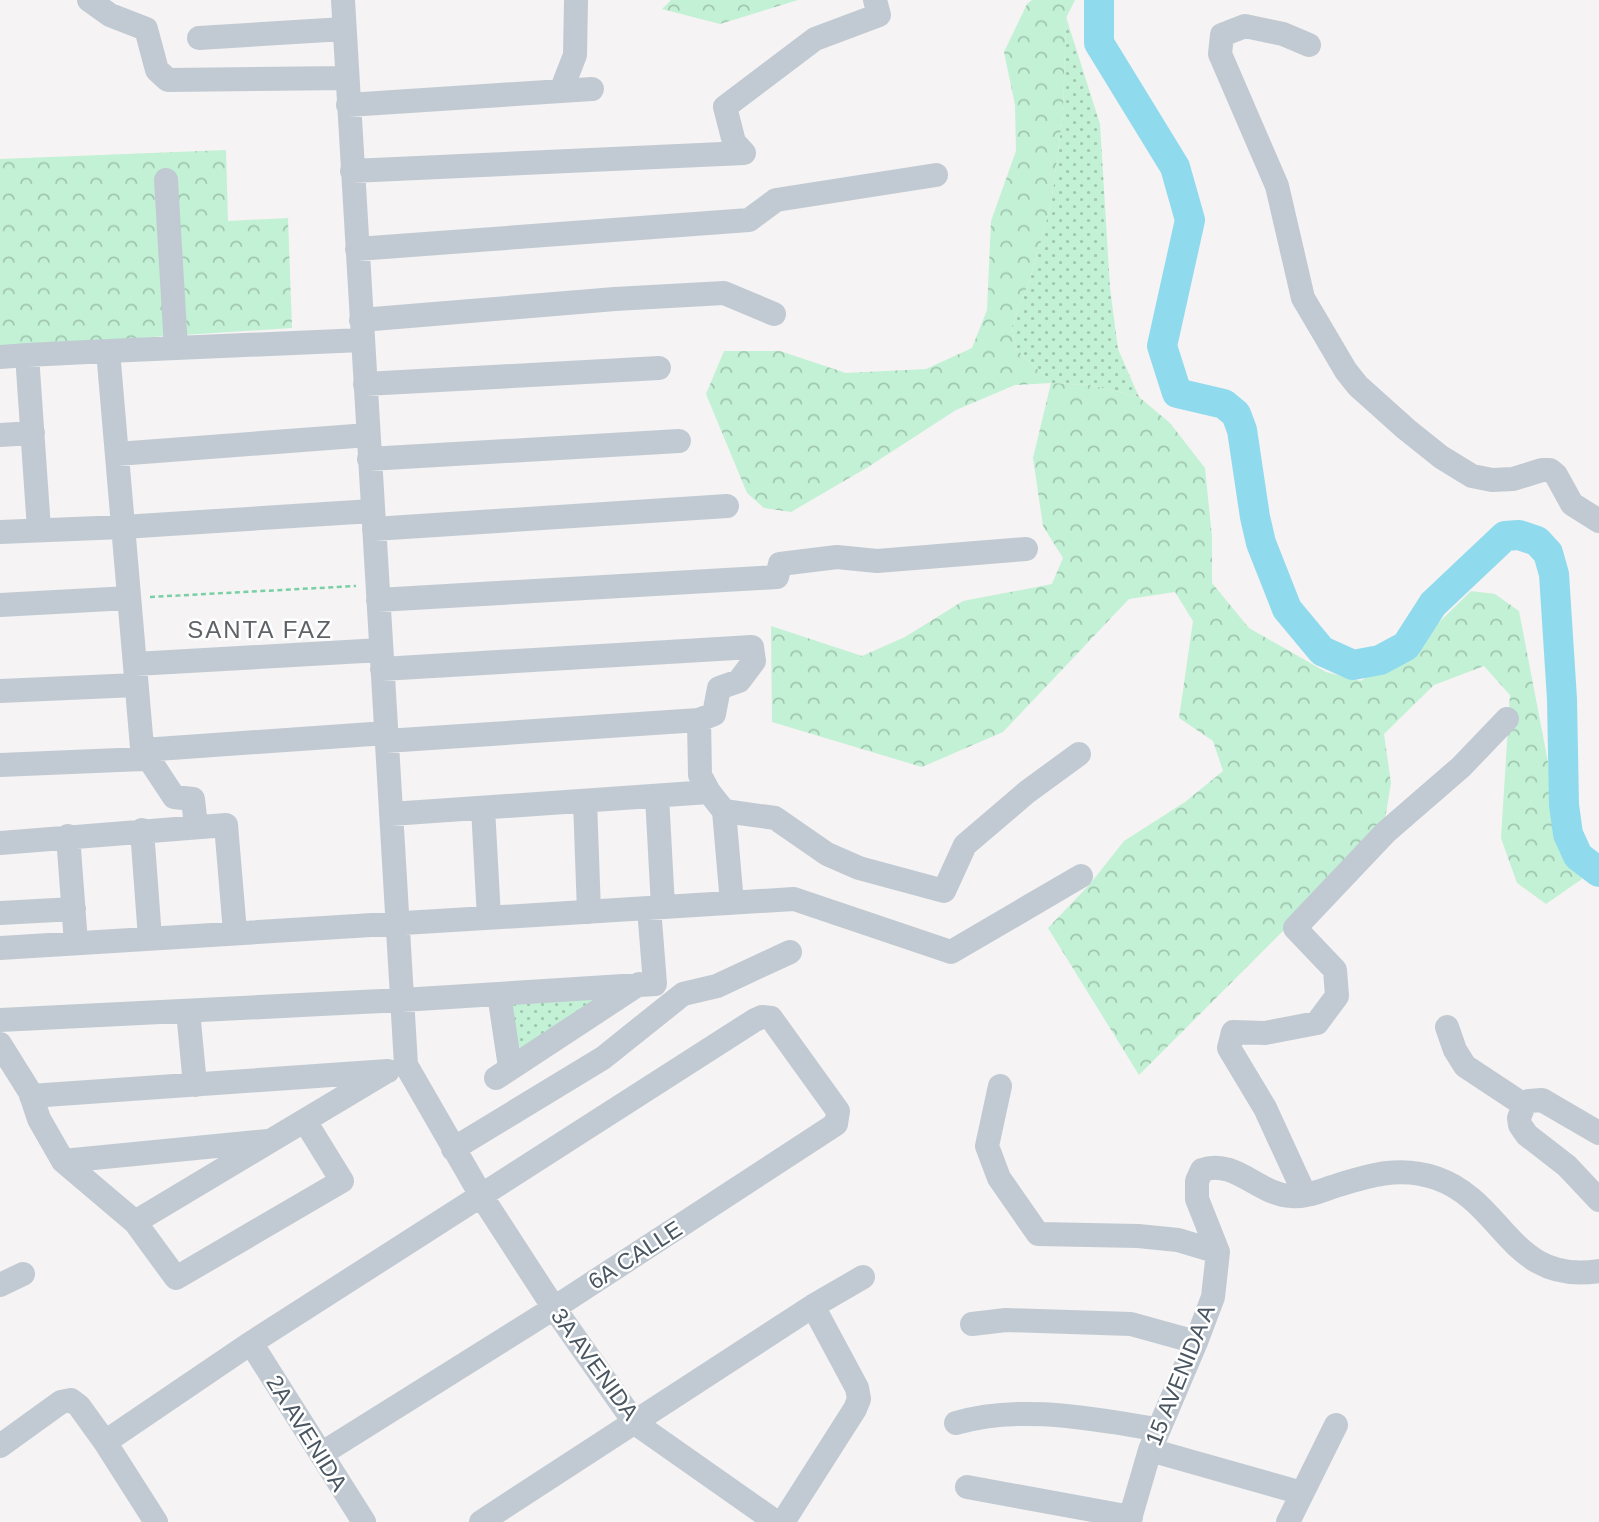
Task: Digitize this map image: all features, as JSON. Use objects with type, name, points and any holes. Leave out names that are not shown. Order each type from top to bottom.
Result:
[{"type":"street","points":[[89,0],[110,15],[146,29],[158,70],[168,80],[347,78]]},
{"type":"street","name":"3A AVENIDA","points":[[343,0],[406,1065],[482,1197],[554,1308],[635,1423],[770,1520]]},
{"type":"street","points":[[561,91],[575,55],[576,0]]},
{"type":"street","points":[[352,171],[744,153],[734,142],[725,107],[816,39],[879,15],[875,0]]},
{"type":"street","points":[[1309,45],[1283,34],[1245,26],[1222,35],[1220,54],[1277,186],[1303,298],[1346,371],[1406,429],[1461,470],[1472,476],[1492,480],[1513,480],[1550,470],[1556,475],[1572,504],[1599,521]]},
{"type":"street","points":[[199,38],[344,29]]},
{"type":"street","points":[[348,105],[592,89]]},
{"type":"street","points":[[357,249],[749,220],[776,200],[936,175]]},
{"type":"street","points":[[166,180],[176,348]]},
{"type":"street","points":[[0,357],[176,348],[362,330],[615,299],[724,293],[774,314]]},
{"type":"street","points":[[0,765],[143,759],[108,351]]},
{"type":"street","points":[[27,355],[39,529]]},
{"type":"street","points":[[365,384],[659,368]]},
{"type":"street","points":[[0,435],[33,433]]},
{"type":"street","points":[[117,454],[680,441]]},
{"type":"street","points":[[0,531],[727,506]]},
{"type":"street","points":[[377,592],[777,577],[780,564],[837,557],[877,561],[1026,550]]},
{"type":"street","points":[[0,605],[129,598]]},
{"type":"street","points":[[0,691],[136,674],[381,659],[752,647],[754,661],[739,681],[719,688],[714,714],[699,720],[143,750]]},
{"type":"street","points":[[1305,1195],[1265,1108],[1229,1048],[1233,1032],[1265,1033],[1317,1023],[1338,996],[1335,970],[1295,928],[1386,832],[1461,767],[1507,719]]},
{"type":"street","points":[[699,720],[701,775],[716,801],[732,903]]},
{"type":"street","points":[[143,750],[174,797],[194,799],[197,827]]},
{"type":"street","points":[[391,814],[657,796],[716,801],[775,818],[827,854],[859,868],[944,891],[965,845],[1027,792],[1079,754]]},
{"type":"street","points":[[0,1020],[188,1012],[655,984],[657,796]]},
{"type":"street","points":[[585,801],[589,912]]},
{"type":"street","points":[[483,808],[489,918]]},
{"type":"street","points":[[0,843],[226,825],[235,933]]},
{"type":"street","points":[[142,830],[150,938]]},
{"type":"street","points":[[68,836],[76,943]]},
{"type":"street","points":[[0,948],[794,899],[951,952],[1081,876]]},
{"type":"street","points":[[0,914],[74,909]]},
{"type":"street","points":[[453,1149],[603,1058],[683,995],[717,986],[790,951]]},
{"type":"street","points":[[499,994],[503,1072],[640,983]]},
{"type":"street","points":[[188,1012],[195,1085]]},
{"type":"street","name":"6A CALLE","points":[[321,1454],[554,1308],[836,1124],[838,1111],[771,1018],[762,1017],[482,1197]]},
{"type":"street","points":[[1447,1027],[1455,1050],[1465,1066],[1524,1105]]},
{"type":"street","points":[[0,1044],[31,1096],[39,1119],[63,1161],[135,1223],[176,1278],[341,1181],[304,1121]]},
{"type":"street","points":[[135,1223],[388,1071],[405,1052]]},
{"type":"street","points":[[31,1096],[388,1071]]},
{"type":"street","points":[[1000,1086],[988,1146],[999,1178],[1038,1234],[1138,1236],[1178,1240],[1218,1252]]},
{"type":"street","points":[[1599,1133],[1542,1100],[1529,1101],[1524,1105],[1519,1118],[1527,1135],[1567,1166],[1599,1200]]},
{"type":"street","points":[[63,1161],[274,1140]]},
{"type":"street","name":"15 AVENIDA A","points":[[1130,1519],[1154,1439],[1213,1297],[1218,1252],[1197,1199],[1196,1181],[1202,1170],[1214,1166],[1230,1170],[1280,1195],[1305,1195],[1383,1172],[1404,1171],[1436,1178],[1459,1189],[1474,1201],[1535,1261],[1559,1272],[1580,1274],[1599,1271]]},
{"type":"street","points":[[104,1442],[251,1343],[482,1197]]},
{"type":"street","points":[[0,1285],[23,1273]]},
{"type":"street","points":[[481,1522],[813,1306],[863,1278]]},
{"type":"street","points":[[770,1520],[855,1409],[859,1399],[857,1388],[813,1306]]},
{"type":"street","points":[[972,1324],[1006,1320],[1131,1324],[1196,1342]]},
{"type":"street","name":"2A AVENIDA","points":[[251,1343],[364,1522]]},
{"type":"street","points":[[0,1446],[61,1402],[71,1400],[79,1406],[156,1522]]},
{"type":"street","points":[[956,1423],[990,1415],[1066,1416],[1154,1439],[1303,1493]]},
{"type":"street","points":[[1288,1522],[1336,1425]]},
{"type":"street","points":[[967,1487],[1130,1519]]},
{"type":"path","points":[[129,598],[377,592]]},
{"type":"green space","points":[[671,0],[798,0],[720,24],[662,9]]},
{"type":"green space","points":[[1032,0],[1075,0],[1066,18],[1063,114],[1051,204],[1030,279],[1012,326],[1015,348],[1052,383],[1090,385],[1139,397],[1170,423],[1205,468],[1212,537],[1212,583],[1249,628],[1326,672],[1361,681],[1420,641],[1471,591],[1495,594],[1519,611],[1562,835],[1582,879],[1546,904],[1517,883],[1501,838],[1510,695],[1484,666],[1434,685],[1384,734],[1391,783],[1383,831],[1139,1075],[1048,928],[1090,884],[1124,841],[1185,802],[1223,771],[1213,741],[1179,718],[1193,621],[1175,592],[1129,599],[1003,732],[922,767],[772,722],[771,626],[862,656],[905,637],[963,601],[1052,584],[1063,558],[1043,526],[1033,458],[1051,383],[1015,385],[956,410],[868,467],[791,512],[764,508],[747,493],[706,394],[724,351],[780,351],[846,373],[926,369],[972,348],[987,310],[991,221],[1016,151],[1015,105],[1004,52],[1027,4]]},
{"type":"green space","points":[[1066,17],[1100,124],[1110,288],[1118,349],[1139,397],[1090,385],[1052,383],[1015,348],[1012,326],[1030,279],[1051,204],[1063,114]]},
{"type":"green space","points":[[226,150],[228,221],[288,218],[292,328],[0,347],[0,159]]},
{"type":"green space","points":[[640,983],[524,1059],[499,994]]},
{"type":"waterway","points":[[1099,0],[1099,43],[1175,167],[1190,220],[1162,346],[1177,393],[1224,404],[1236,414],[1242,430],[1261,543],[1287,609],[1322,651],[1353,665],[1380,660],[1406,646],[1433,604],[1505,536],[1519,535],[1537,541],[1548,553],[1554,574],[1562,699],[1564,805],[1568,834],[1578,856],[1599,872]]},
{"type":"district","name":"SANTA FAZ","points":[[260,630]]}]
